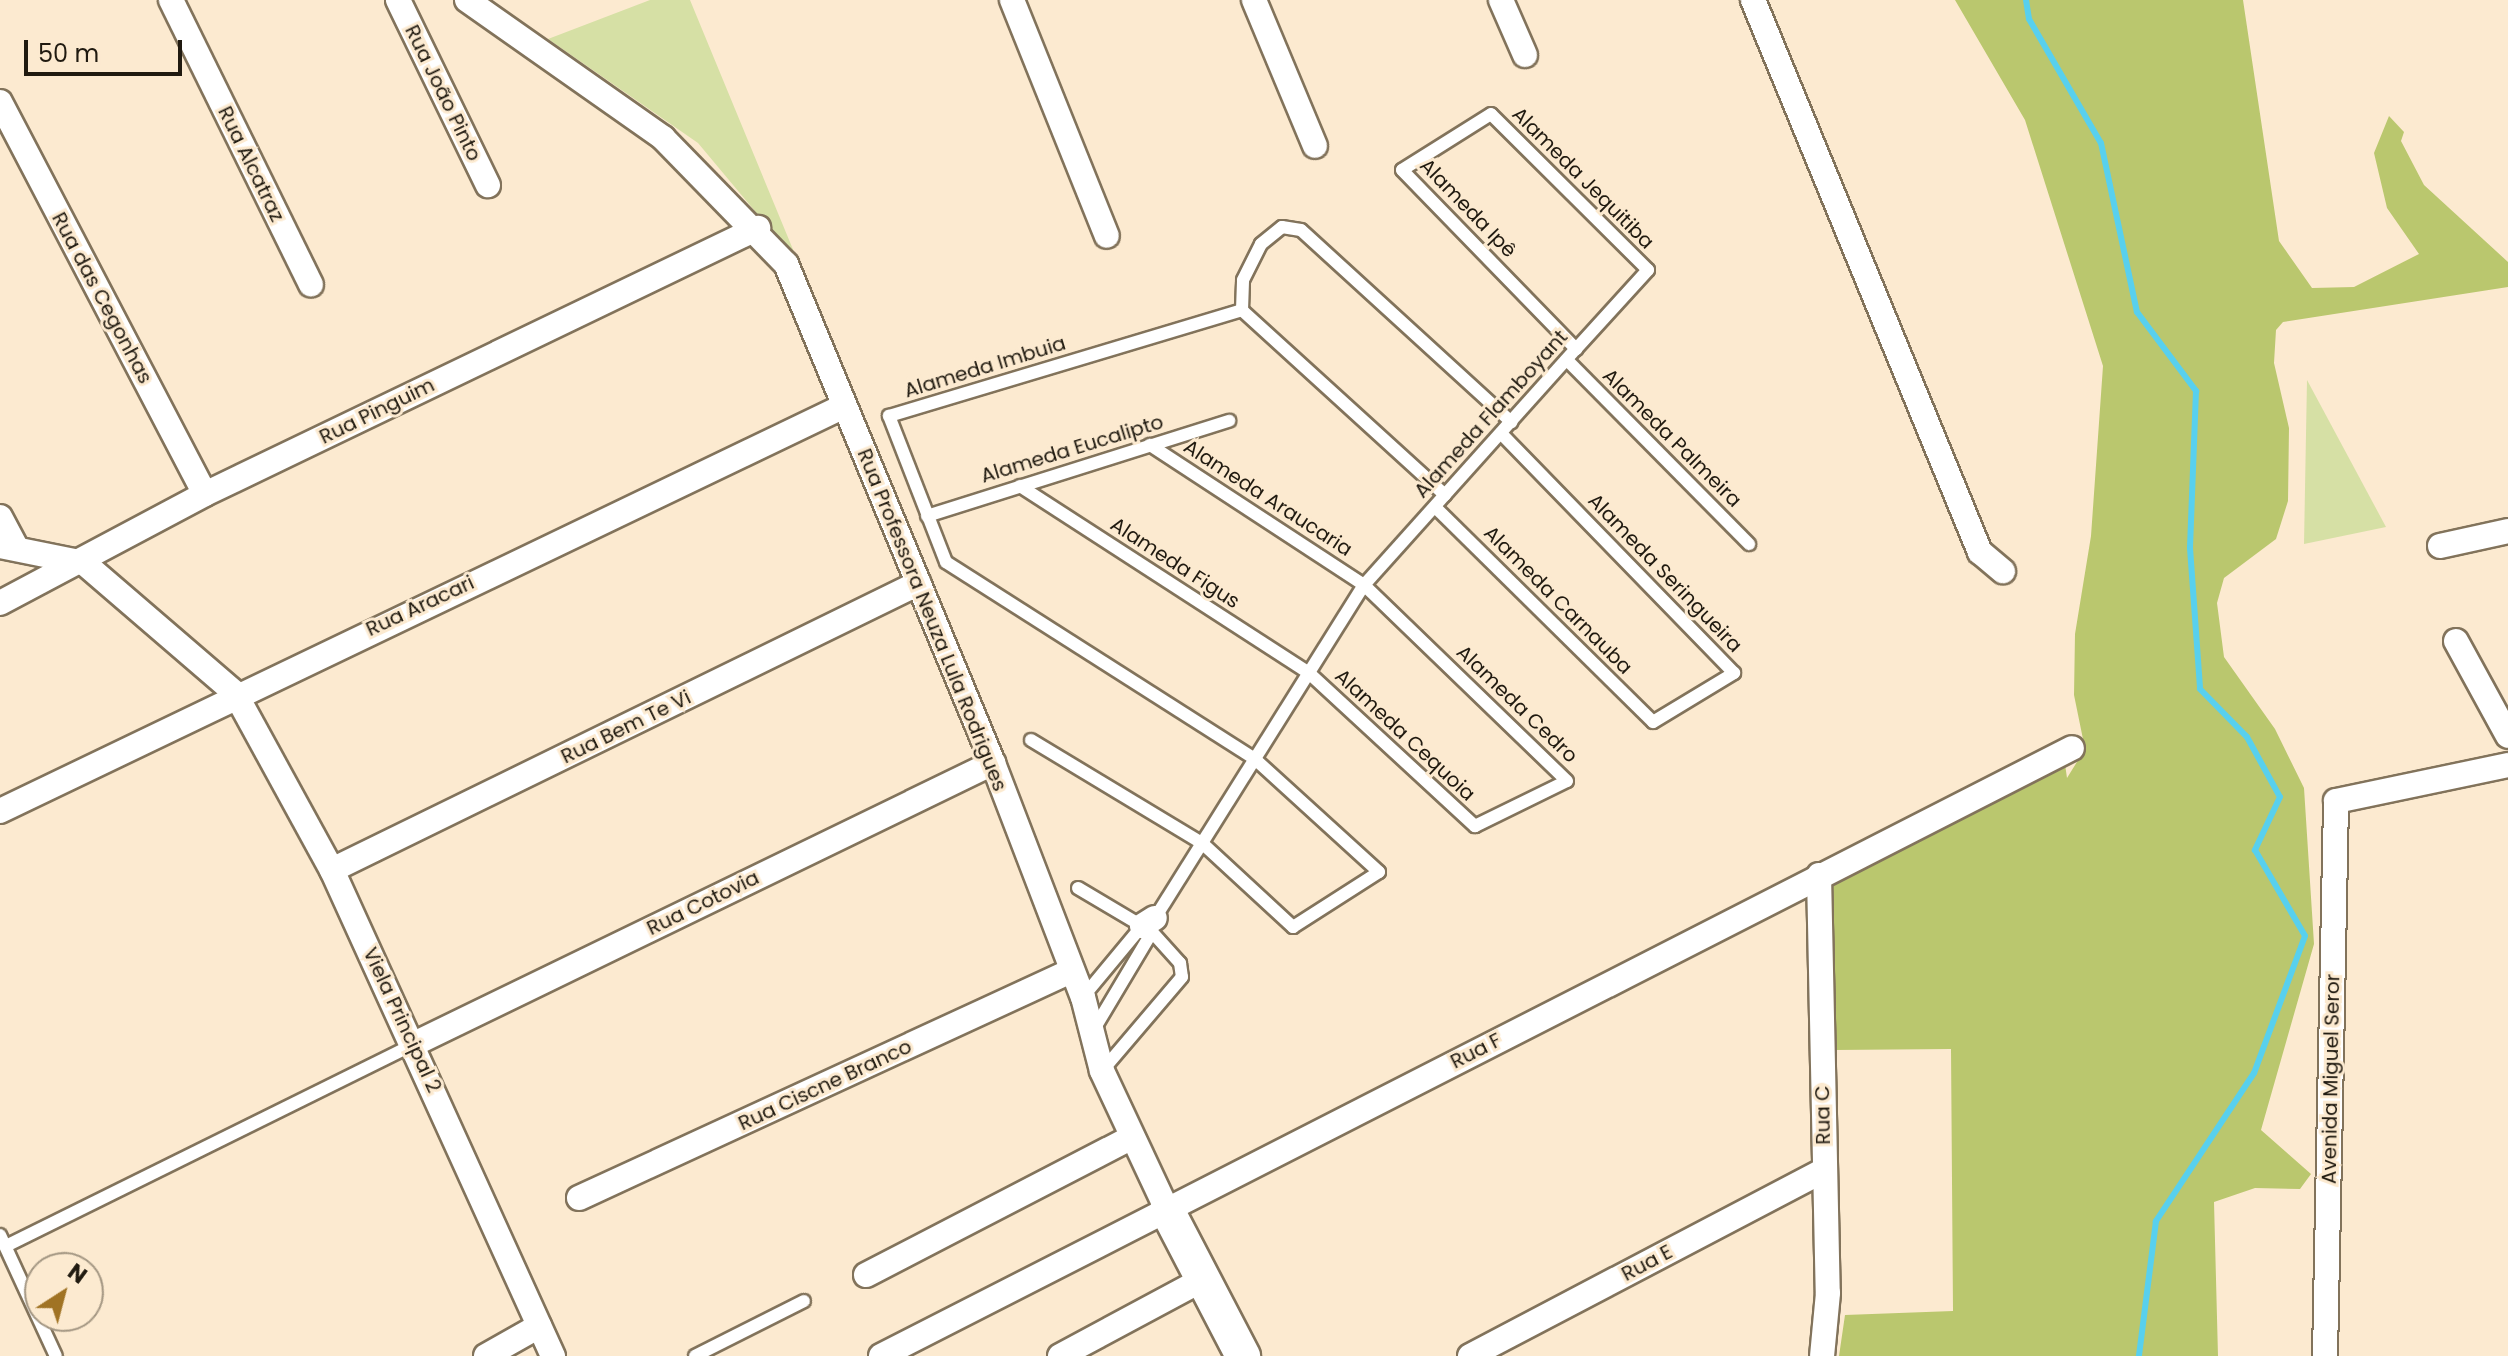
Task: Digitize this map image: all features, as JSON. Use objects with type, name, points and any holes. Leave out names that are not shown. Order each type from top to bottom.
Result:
[{"type":"street","name":"Rua Alcatraz","points":[[171,0],[311,284]]},
{"type":"street","name":"Rua João Pinto","points":[[398,0],[488,185]]},
{"type":"street","name":"Rua Professora Neuza Lula Rodrigues","points":[[467,0],[663,138],[758,228],[786,264],[993,763],[1083,997],[1102,1071],[1130,1138],[1243,1356]]},
{"type":"street","points":[[1012,0],[1107,236]]},
{"type":"street","points":[[1254,0],[1315,146]]},
{"type":"street","points":[[1501,0],[1525,55]]},
{"type":"street","points":[[1753,0],[1980,552],[2003,571]]},
{"type":"street","name":"Rua das Cegonhas","points":[[0,102],[205,494]]},
{"type":"street","name":"Rua Pinguim","points":[[0,603],[84,563],[205,494],[758,228]]},
{"type":"street","name":"Rua Aracari","points":[[0,811],[235,693],[844,406]]},
{"type":"street","points":[[0,517],[8,546],[84,563],[235,693]]},
{"type":"street","points":[[2440,546],[2508,531]]},
{"type":"street","name":"Rua Bem Te Vi","points":[[332,870],[919,583]]},
{"type":"street","points":[[2456,641],[2508,736]]},
{"type":"street","name":"Viela Principal 2","points":[[235,693],[332,870],[414,1044],[553,1356]]},
{"type":"street","name":"Rua F","points":[[881,1356],[2072,748]]},
{"type":"street","name":"Rua Cotovia","points":[[414,1044],[993,763]]},
{"type":"street","name":"Avenida Miguel Seror","points":[[2325,1356],[2336,801],[2508,765]]},
{"type":"street","name":"Rua C","points":[[1819,875],[1824,1170],[1822,1356]]},
{"type":"street","name":"Rua Ciscne Branco","points":[[579,1198],[1071,971]]},
{"type":"street","points":[[866,1275],[1130,1138]]},
{"type":"street","name":"Rua E","points":[[1470,1356],[1824,1170]]},
{"type":"street","points":[[1060,1356],[1202,1280]]},
{"type":"street","points":[[486,1356],[539,1326]]},
{"type":"lane","name":"Alameda Jequitiba","points":[[1491,114],[1648,270]]},
{"type":"lane","name":"Alameda Ipê","points":[[1491,114],[1402,170],[1576,349]]},
{"type":"lane","points":[[1445,495],[1242,310],[1243,280],[1261,244],[1282,227],[1301,230],[1511,422]]},
{"type":"lane","name":"Alameda Flamboyant","points":[[1149,925],[1364,585],[1648,270]]},
{"type":"lane","name":"Alameda Imbuia","points":[[1242,310],[889,416],[946,562],[1255,759]]},
{"type":"lane","name":"Alameda Palmeira","points":[[1567,360],[1749,544]]},
{"type":"lane","name":"Alameda Eucalipto","points":[[927,516],[1229,421]]},
{"type":"lane","name":"Alameda Seringueira","points":[[1501,433],[1734,673],[1653,722]]},
{"type":"lane","name":"Alameda Araucaria","points":[[1150,445],[1364,585]]},
{"type":"lane","name":"Alameda Figus","points":[[1020,486],[1309,673]]},
{"type":"lane","name":"Alameda Carnauba","points":[[1435,507],[1653,722]]},
{"type":"lane","name":"Alameda Cedro","points":[[1364,585],[1567,781],[1475,826]]},
{"type":"lane","name":"Alameda Cequoia","points":[[1309,673],[1475,826]]},
{"type":"lane","points":[[1031,740],[1202,843],[1293,927],[1379,872],[1255,759]]},
{"type":"lane","points":[[1078,888],[1149,925],[1180,963],[1182,977],[1102,1071]]},
{"type":"lane","points":[[1083,997],[1149,925]]},
{"type":"lane","points":[[1091,1034],[1149,925]]},
{"type":"lane","points":[[56,1356],[3,1241],[414,1044]]},
{"type":"lane","points":[[695,1356],[804,1301]]},
{"type":"green space","points":[[650,0],[690,0],[799,264],[698,143],[548,39]]},
{"type":"green space","points":[[1955,0],[2243,0],[2279,241],[2312,288],[2354,287],[2419,254],[2387,208],[2374,153],[2389,116],[2404,132],[2401,141],[2424,185],[2508,262],[2508,287],[2283,322],[2276,330],[2274,363],[2289,428],[2288,501],[2276,539],[2224,578],[2217,603],[2224,657],[2275,729],[2304,788],[2314,944],[2261,1130],[2311,1174],[2300,1189],[2255,1188],[2214,1202],[2218,1356],[1839,1356],[1845,1315],[1953,1311],[1951,1049],[1834,1050],[1833,884],[2065,764],[2067,778],[2085,749],[2074,695],[2075,634],[2091,536],[2103,366],[2025,120]]},
{"type":"green space","points":[[2307,380],[2386,527],[2304,544]]},
{"type":"waterway","points":[[2026,0],[2029,19],[2101,143],[2137,312],[2196,391],[2190,548],[2200,689],[2247,737],[2280,797],[2255,850],[2305,936],[2254,1073],[2156,1221],[2139,1356]]}]
